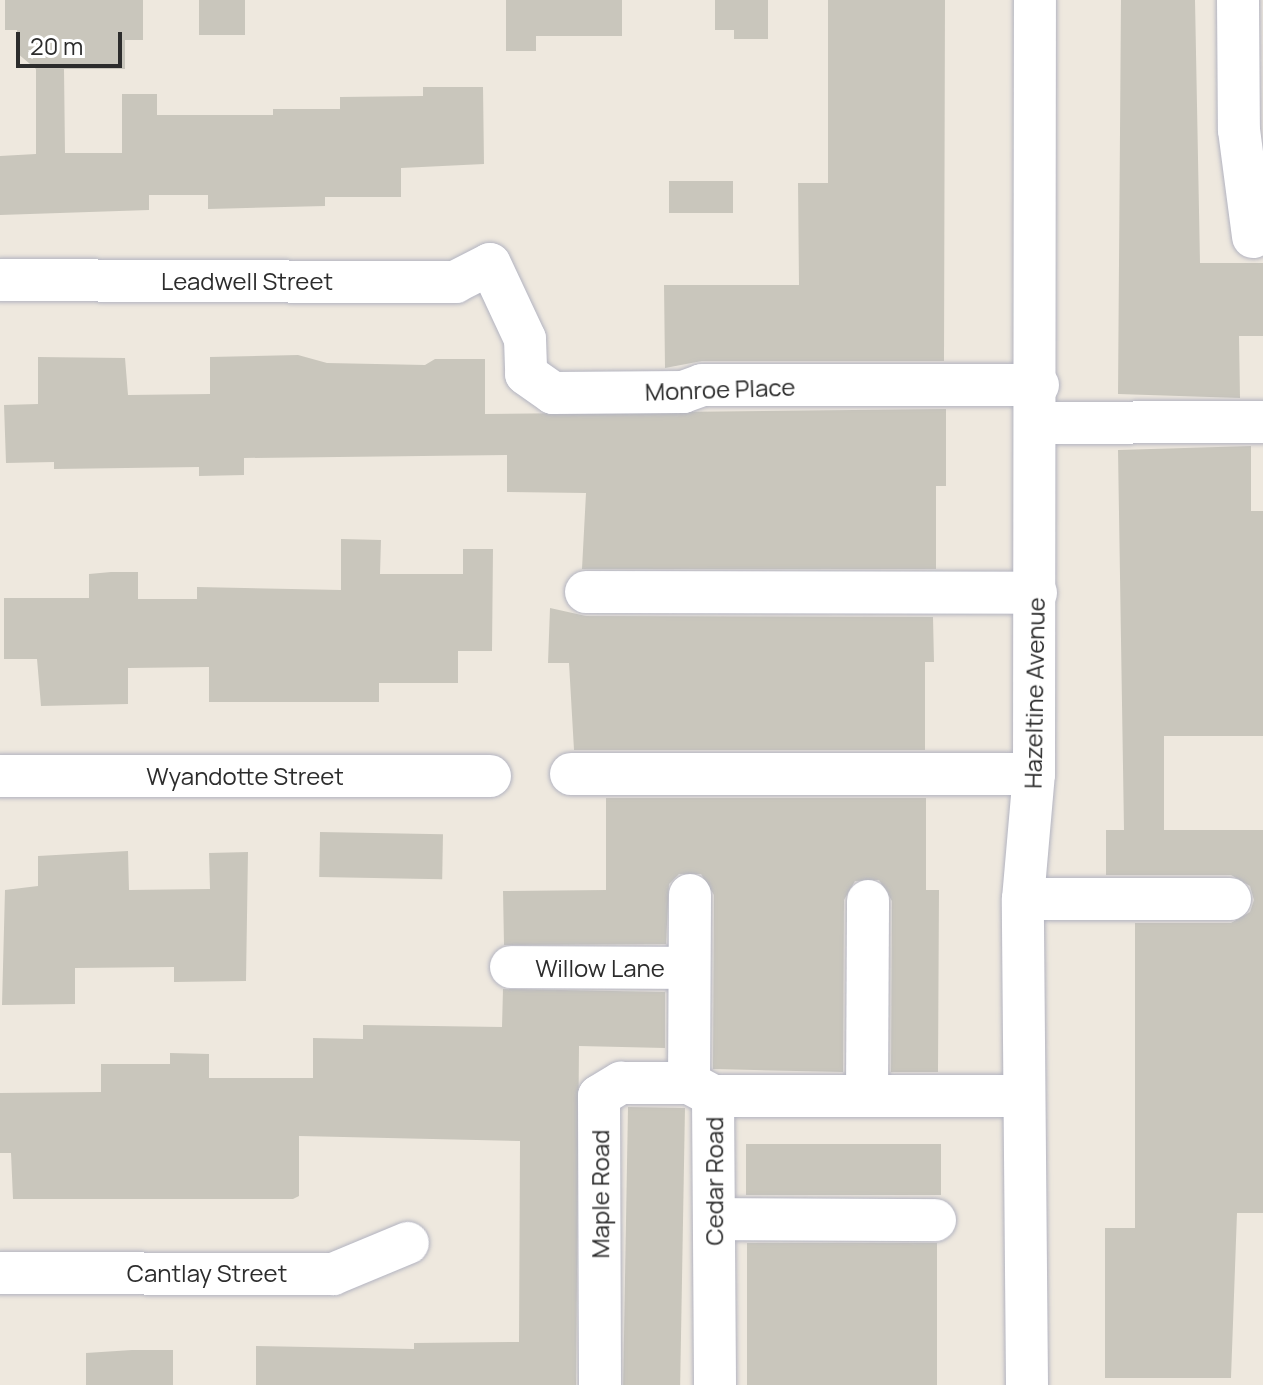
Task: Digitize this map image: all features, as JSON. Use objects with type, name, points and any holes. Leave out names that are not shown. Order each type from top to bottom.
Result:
[{"type":"street","name":"Hazeltine Avenue","points":[[1027,1385],[1023,899],[1034,774],[1038,404],[1035,0]]},
{"type":"street","points":[[1238,0],[1239,130],[1253,237]]},
{"type":"street","name":"Monroe Place","points":[[490,264],[525,339],[526,374],[553,393],[683,392],[702,385],[1038,404]]},
{"type":"street","name":"Leadwell Street","points":[[0,280],[455,282],[490,264]]},
{"type":"street","points":[[1038,404],[1263,422]]},
{"type":"street","points":[[586,592],[1036,593]]},
{"type":"street","points":[[571,774],[1034,774]]},
{"type":"street","name":"Wyandotte Street","points":[[0,776],[490,776]]},
{"type":"street","name":"Cedar Road","points":[[690,895],[689,968],[714,1219],[715,1385]]},
{"type":"street","points":[[1023,899],[1230,899]]},
{"type":"street","points":[[867,1096],[868,901]]},
{"type":"street","name":"Willow Lane","points":[[511,967],[689,968]]},
{"type":"street","name":"Maple Road","points":[[600,1385],[599,1096],[621,1083],[701,1090],[867,1096],[1024,1096]]},
{"type":"street","points":[[714,1219],[935,1220]]},
{"type":"street","name":"Cantlay Street","points":[[0,1273],[333,1274],[408,1243]]},
{"type":"building","points":[[5,0],[143,0],[143,40],[125,40],[125,69],[64,69],[65,153],[122,153],[122,94],[157,94],[157,115],[273,115],[273,109],[340,109],[340,97],[423,96],[423,87],[483,87],[484,164],[401,168],[401,197],[325,197],[325,206],[208,209],[208,195],[149,195],[149,210],[0,215],[0,156],[36,154],[36,69],[17,53],[17,30],[5,30]]},
{"type":"building","points":[[199,0],[245,0],[245,35],[199,35]]},
{"type":"building","points":[[506,0],[622,0],[622,36],[536,36],[536,51],[506,51]]},
{"type":"building","points":[[715,0],[768,0],[768,39],[734,39],[734,30],[715,30]]},
{"type":"building","points":[[828,0],[945,0],[944,361],[702,361],[665,368],[664,285],[799,285],[798,183],[828,183]]},
{"type":"building","points":[[1121,0],[1195,0],[1200,263],[1263,263],[1263,336],[1239,336],[1240,398],[1118,394]]},
{"type":"building","points":[[669,181],[733,181],[733,213],[669,213]]},
{"type":"building","points":[[298,355],[327,363],[425,365],[435,359],[485,359],[485,414],[946,409],[946,486],[936,486],[936,569],[582,569],[586,493],[507,492],[507,455],[244,458],[244,475],[199,476],[199,467],[54,469],[54,462],[6,463],[4,405],[38,404],[38,357],[125,358],[128,395],[210,394],[210,357]]},
{"type":"building","points":[[1251,446],[1251,511],[1263,511],[1263,736],[1164,736],[1164,830],[1263,830],[1263,1213],[1237,1213],[1231,1378],[1105,1378],[1105,1228],[1135,1228],[1135,923],[1231,923],[1250,912],[1254,900],[1250,886],[1231,875],[1106,875],[1106,830],[1124,830],[1118,450]]},
{"type":"building","points":[[341,539],[381,540],[380,574],[463,574],[463,549],[493,549],[492,651],[458,651],[458,683],[379,683],[379,702],[209,702],[209,667],[128,668],[128,704],[41,706],[37,659],[4,659],[4,598],[89,598],[89,574],[111,572],[138,572],[138,599],[197,599],[197,587],[341,590]]},
{"type":"building","points":[[550,608],[586,616],[933,617],[934,662],[925,662],[925,750],[574,750],[569,663],[548,663]]},
{"type":"building","points":[[606,798],[926,798],[926,890],[939,890],[938,1072],[891,1072],[892,901],[879,880],[855,881],[844,900],[843,1072],[713,1069],[714,895],[701,874],[679,874],[669,884],[666,944],[504,945],[503,891],[606,890]]},
{"type":"building","points":[[320,832],[443,834],[442,879],[319,877]]},
{"type":"building","points":[[128,851],[129,890],[210,889],[209,853],[248,852],[246,981],[174,982],[174,967],[75,968],[75,1004],[2,1005],[5,890],[38,886],[38,856]]},
{"type":"building","points":[[503,989],[665,992],[665,1048],[579,1046],[576,1385],[256,1385],[256,1346],[414,1349],[414,1343],[519,1342],[520,1141],[299,1136],[299,1196],[293,1199],[13,1199],[11,1153],[0,1153],[0,1093],[101,1092],[101,1064],[170,1064],[170,1053],[209,1054],[209,1078],[313,1078],[313,1038],[363,1039],[363,1025],[502,1027]]},
{"type":"building","points":[[628,1107],[685,1108],[680,1385],[623,1385]]},
{"type":"building","points":[[746,1144],[941,1144],[941,1195],[746,1195]]},
{"type":"building","points":[[747,1243],[937,1243],[937,1385],[747,1385]]},
{"type":"building","points":[[173,1350],[173,1385],[86,1385],[86,1353]]}]
